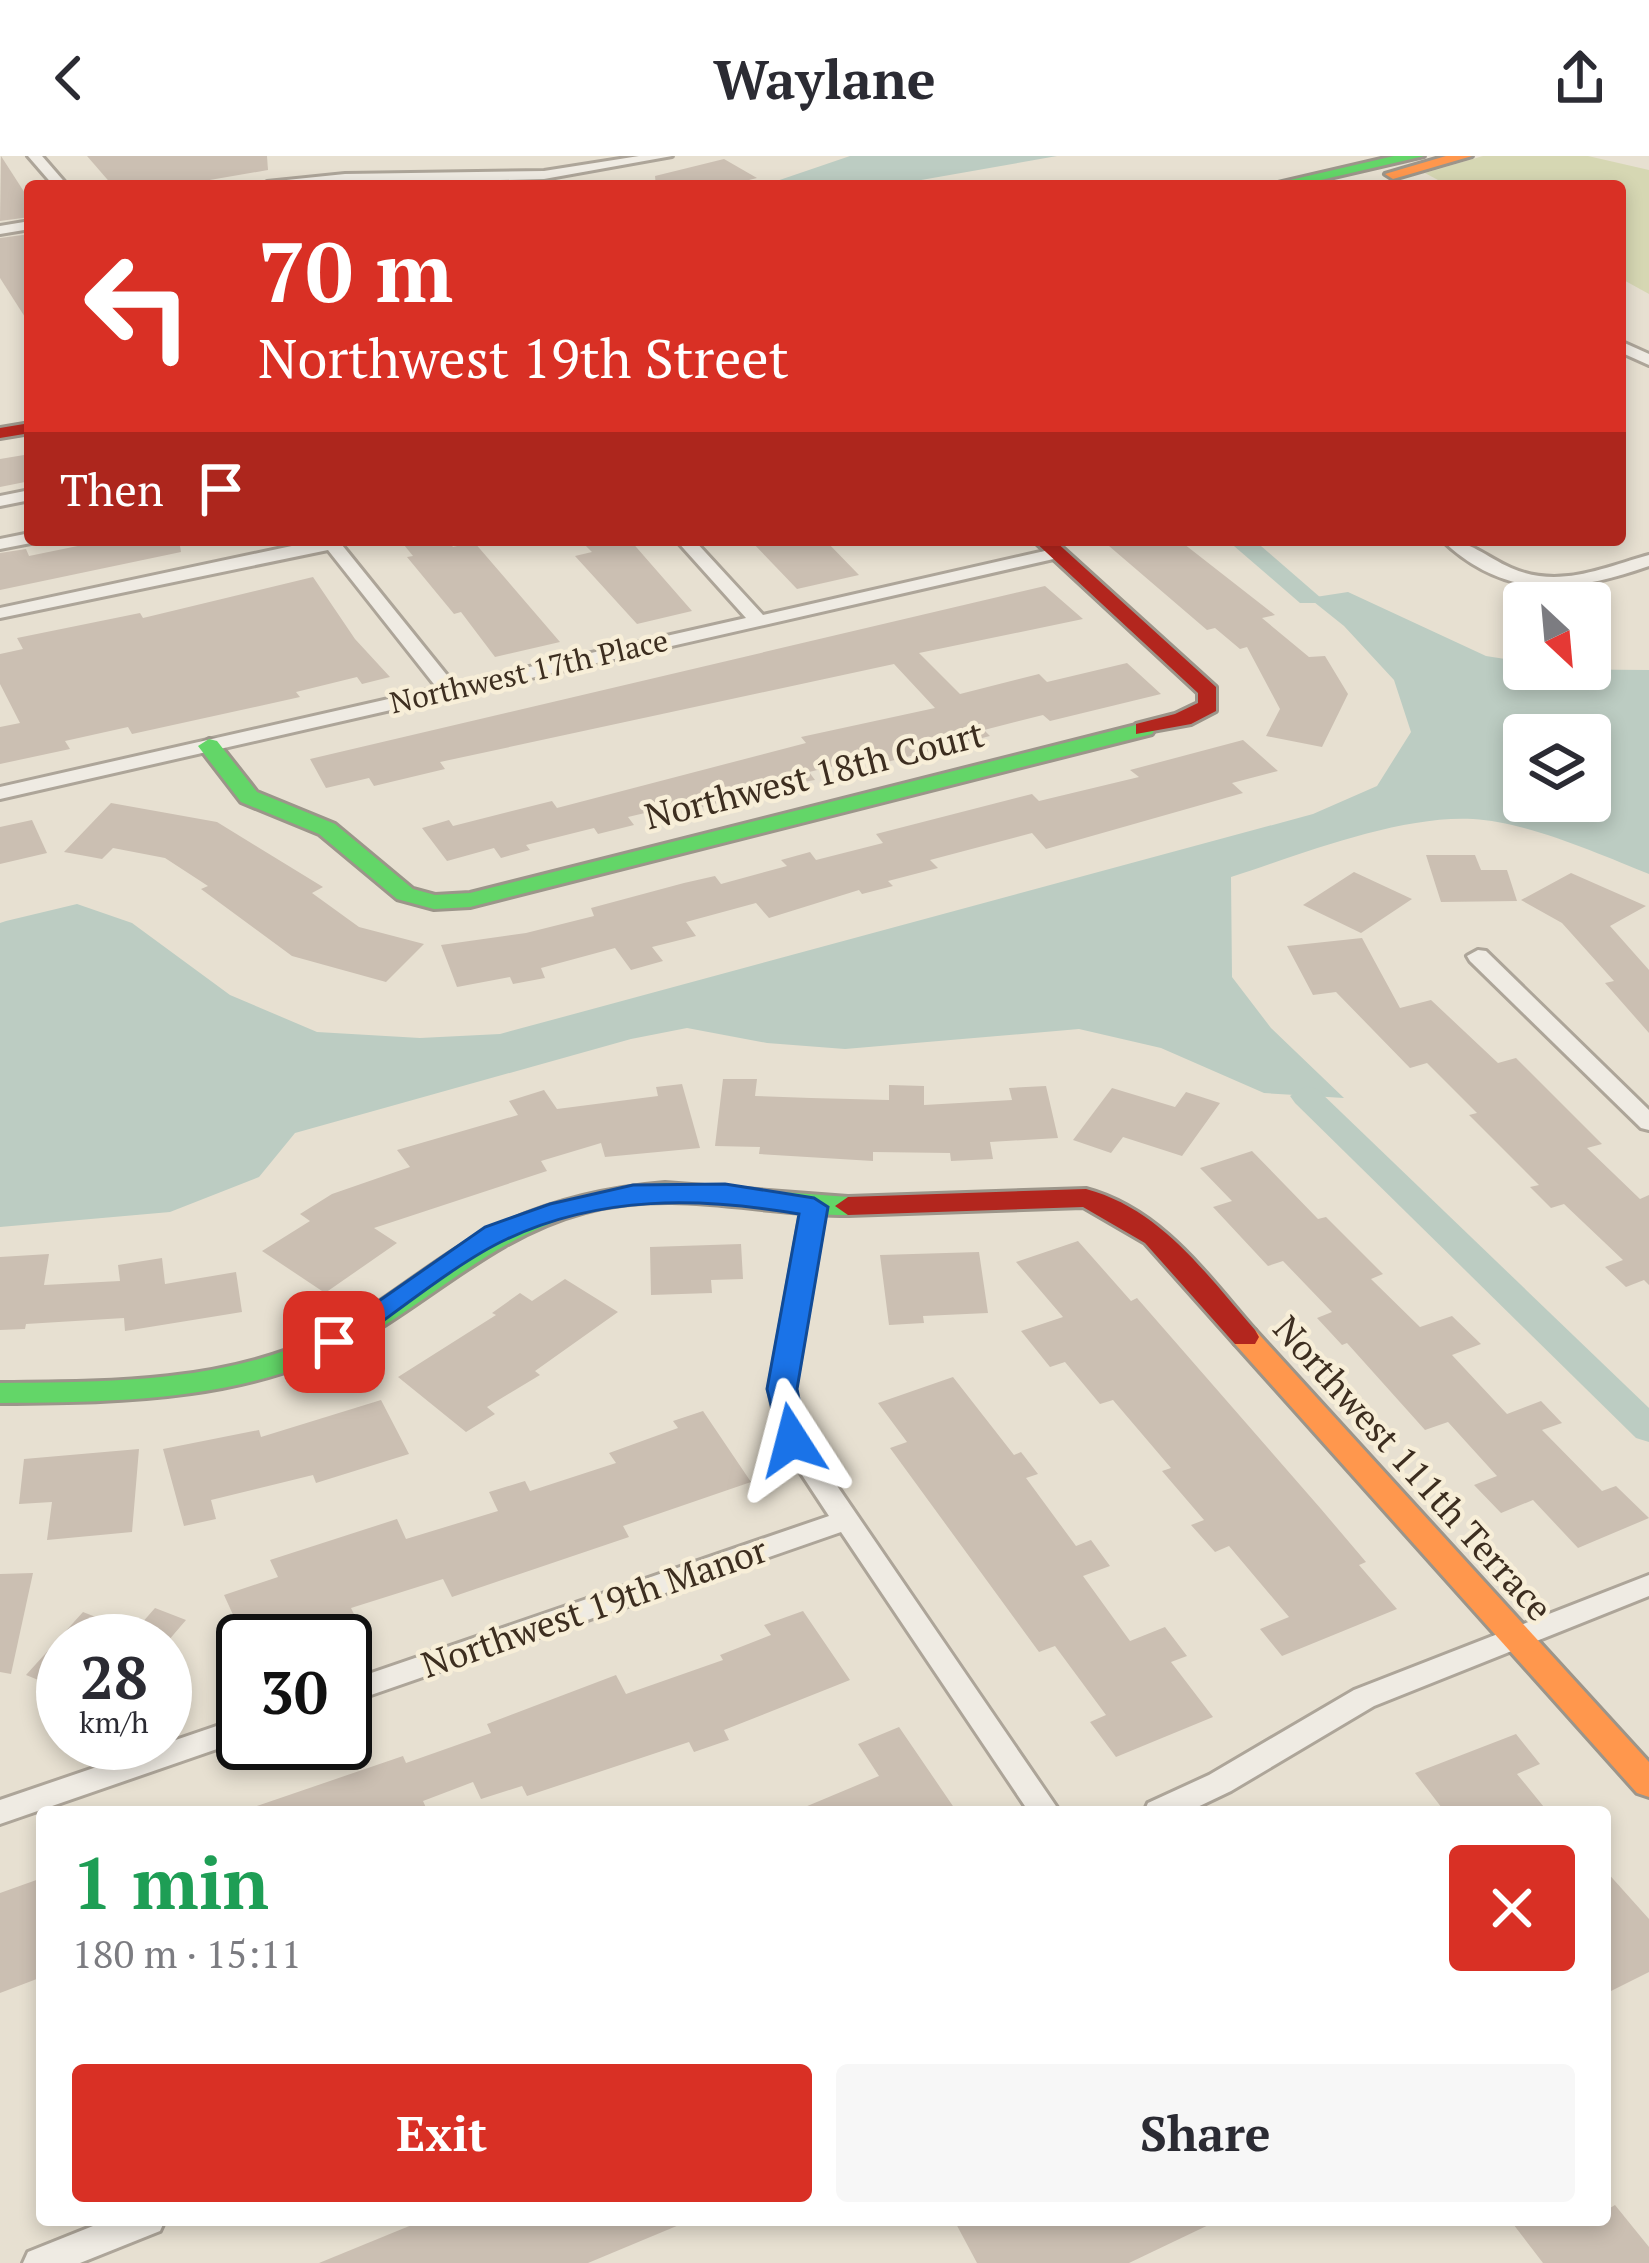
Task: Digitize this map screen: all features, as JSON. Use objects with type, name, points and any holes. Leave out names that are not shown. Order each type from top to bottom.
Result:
[{"type":"street","points":[[35,156],[56,180]]},
{"type":"street","points":[[282,180],[297,174],[544,176],[665,156]]},
{"type":"street","points":[[1323,180],[1416,156]]},
{"type":"street","points":[[1329,180],[1464,156]]},
{"type":"street","points":[[537,158],[544,176]]},
{"type":"street","points":[[0,613],[312,546]]},
{"type":"street","points":[[334,546],[448,689]]},
{"type":"street","points":[[690,546],[758,620]]},
{"type":"street","points":[[1459,546],[1508,578],[1536,584],[1574,582],[1649,560]]},
{"type":"street","name":"Northwest 17th Place","points":[[0,793],[758,620],[1050,547]]},
{"type":"street","name":"Northwest 18th Court","points":[[209,746],[248,797],[327,829],[405,894],[434,902],[493,894],[1183,719],[1208,706],[1209,691],[1050,547]]},
{"type":"street","points":[[1478,956],[1649,1123]]},
{"type":"street","points":[[0,1393],[151,1393],[275,1366],[334,1342],[495,1233],[560,1210],[633,1193],[725,1193],[814,1207],[782,1389],[792,1440],[1041,1806]]},
{"type":"street","name":"Northwest 111th Terrace","points":[[814,1207],[1086,1198],[1117,1207],[1142,1222],[1649,1784]]},
{"type":"street","name":"Northwest 19th Manor","points":[[372,1684],[844,1522]]},
{"type":"street","points":[[1172,1806],[1220,1783],[1364,1698],[1649,1585]]},
{"type":"street","points":[[0,1812],[216,1737]]},
{"type":"street","points":[[40,2263],[133,2226]]},
{"type":"green space","points":[[1483,156],[1588,156],[1649,170],[1649,294],[1626,281],[1626,180],[1438,180],[1425,173]]},
{"type":"shaded area","points":[[850,156],[1057,156],[921,180],[780,180]]},
{"type":"shaded area","points":[[1348,592],[1486,656],[1503,659],[1503,690],[1611,690],[1611,670],[1649,670],[1649,874],[1539,832],[1494,821],[1444,819],[1319,847],[1231,877],[1232,977],[1271,1028],[1344,1098],[1264,1093],[1161,1048],[1079,1029],[845,1049],[767,1043],[687,1028],[631,1039],[295,1133],[259,1177],[170,1212],[0,1227],[0,923],[77,904],[132,923],[230,995],[317,1032],[420,1038],[500,1034],[1313,814],[1377,786],[1411,732],[1394,680],[1344,626],[1309,598]]},
{"type":"building","points":[[1,156],[24,192],[24,218],[0,221]]},
{"type":"building","points":[[87,156],[267,156],[268,170],[210,180],[108,180]]},
{"type":"building","points":[[724,159],[757,178],[655,180],[655,176]]},
{"type":"building","points":[[24,235],[24,316],[0,278],[0,238]]},
{"type":"building","points":[[24,455],[24,482],[0,487],[0,459]]},
{"type":"building","points":[[78,546],[180,546],[181,552],[0,590],[0,553],[26,549],[29,556]]},
{"type":"building","points":[[405,546],[477,546],[560,642],[495,657],[461,612],[454,614],[407,557],[413,556]]},
{"type":"building","points":[[586,546],[635,546],[692,611],[637,624],[575,556],[592,552]]},
{"type":"building","points":[[756,546],[831,546],[859,575],[797,589]]},
{"type":"building","points":[[1109,546],[1187,546],[1275,615],[1262,618],[1309,657],[1325,656],[1348,694],[1322,747],[1266,736],[1280,709],[1247,647],[1240,649],[1215,628],[1207,630]]},
{"type":"building","points":[[313,577],[355,639],[390,677],[362,684],[357,677],[296,692],[300,697],[132,734],[128,727],[65,741],[70,749],[0,764],[0,727],[20,723],[0,684],[0,654],[23,649],[17,638],[140,613],[143,618]]},
{"type":"building","points":[[1045,586],[1083,619],[919,653],[960,694],[1039,674],[1047,682],[1127,663],[1161,694],[1050,721],[1043,715],[984,730],[990,736],[875,765],[868,758],[809,772],[815,780],[722,796],[726,801],[692,810],[687,803],[628,817],[634,825],[598,834],[594,828],[526,845],[530,850],[501,858],[494,848],[447,861],[422,828],[449,820],[453,826],[552,801],[557,808],[806,743],[801,737],[935,708],[894,664],[440,762],[445,769],[374,786],[369,778],[326,788],[310,759]]},
{"type":"building","points":[[1243,740],[1278,771],[1232,783],[1243,793],[1046,849],[1032,833],[930,860],[938,868],[888,881],[893,886],[862,894],[859,890],[769,918],[756,903],[686,922],[696,936],[652,947],[663,961],[631,970],[615,948],[541,968],[545,978],[513,984],[510,977],[457,987],[441,945],[526,933],[594,916],[591,908],[715,876],[721,884],[787,866],[781,860],[810,852],[816,860],[883,843],[876,834],[1032,794],[1039,801],[1139,777],[1130,770]]},
{"type":"building","points":[[111,803],[217,822],[323,887],[312,893],[359,927],[424,944],[386,982],[292,956],[201,889],[208,886],[165,858],[113,848],[102,859],[64,852]]},
{"type":"building","points":[[32,820],[47,853],[0,864],[0,827]]},
{"type":"building","points":[[1426,855],[1475,855],[1481,870],[1507,870],[1517,901],[1441,902]]},
{"type":"building","points":[[1354,872],[1412,899],[1361,933],[1303,905]]},
{"type":"building","points":[[1571,873],[1646,906],[1610,926],[1649,970],[1649,1033],[1605,983],[1614,981],[1562,923],[1521,900]]},
{"type":"building","points":[[1362,938],[1400,1008],[1431,1000],[1498,1063],[1516,1058],[1602,1144],[1587,1148],[1640,1199],[1649,1195],[1649,1285],[1644,1280],[1626,1287],[1605,1267],[1623,1260],[1564,1204],[1551,1208],[1530,1187],[1539,1185],[1469,1115],[1477,1113],[1427,1063],[1410,1068],[1336,992],[1313,995],[1287,946]]},
{"type":"building","points":[[723,1079],[757,1079],[755,1096],[811,1098],[889,1100],[889,1085],[924,1086],[924,1105],[1012,1100],[1009,1088],[1046,1086],[1058,1138],[990,1142],[993,1159],[951,1161],[950,1153],[873,1152],[873,1161],[759,1154],[760,1147],[715,1146]]},
{"type":"building","points":[[682,1084],[700,1148],[605,1157],[601,1143],[541,1161],[547,1171],[374,1228],[397,1243],[325,1293],[262,1251],[310,1221],[300,1214],[332,1194],[410,1167],[397,1150],[518,1115],[509,1101],[544,1090],[557,1109],[658,1096],[656,1087]]},
{"type":"building","points":[[1112,1088],[1175,1107],[1186,1092],[1220,1103],[1182,1156],[1123,1137],[1111,1153],[1073,1140]]},
{"type":"building","points":[[1252,1151],[1318,1219],[1326,1217],[1383,1274],[1371,1279],[1420,1327],[1452,1316],[1481,1344],[1452,1355],[1507,1414],[1541,1401],[1562,1423],[1542,1430],[1602,1491],[1616,1486],[1649,1518],[1578,1548],[1533,1500],[1501,1513],[1474,1485],[1497,1476],[1448,1422],[1425,1430],[1347,1343],[1342,1345],[1317,1318],[1332,1312],[1283,1261],[1268,1266],[1213,1207],[1232,1201],[1200,1168]]},
{"type":"building","points":[[1078,1241],[1131,1301],[1137,1298],[1321,1509],[1366,1562],[1359,1565],[1397,1609],[1282,1656],[1260,1629],[1289,1617],[1229,1546],[1215,1552],[1191,1525],[1204,1520],[1162,1471],[1171,1468],[1113,1400],[1100,1404],[1065,1362],[1050,1367],[1021,1331],[1063,1317],[1016,1262]]},
{"type":"building","points":[[741,1244],[743,1279],[711,1280],[712,1293],[651,1295],[650,1247]]},
{"type":"building","points":[[979,1252],[988,1313],[923,1316],[924,1323],[889,1325],[880,1255]]},
{"type":"building","points":[[49,1254],[44,1285],[120,1281],[118,1265],[162,1258],[165,1284],[236,1272],[242,1312],[125,1331],[124,1318],[0,1330],[0,1257]]},
{"type":"building","points":[[565,1279],[618,1312],[535,1371],[540,1375],[487,1407],[495,1414],[466,1432],[398,1377],[496,1315],[492,1313],[520,1293],[532,1301]]},
{"type":"building","points":[[953,1377],[1014,1455],[1021,1452],[1038,1474],[1026,1478],[1076,1546],[1091,1540],[1110,1566],[1083,1576],[1130,1641],[1165,1627],[1187,1656],[1171,1662],[1213,1717],[1116,1757],[1090,1722],[1106,1715],[1055,1646],[1039,1652],[890,1448],[907,1442],[878,1403]]},
{"type":"building","points":[[381,1400],[409,1454],[316,1483],[313,1475],[211,1500],[216,1519],[184,1526],[163,1449],[259,1430],[261,1437]]},
{"type":"building","points":[[703,1411],[751,1482],[623,1526],[629,1537],[452,1597],[443,1579],[351,1608],[354,1614],[233,1614],[224,1595],[278,1577],[270,1560],[397,1519],[406,1539],[498,1511],[489,1492],[525,1481],[530,1491],[616,1463],[609,1453],[678,1428],[673,1421]]},
{"type":"building","points":[[139,1449],[132,1532],[47,1540],[52,1502],[19,1504],[24,1459]]},
{"type":"building","points":[[33,1573],[11,1674],[0,1672],[0,1574]]},
{"type":"building","points":[[803,1611],[850,1680],[724,1730],[729,1740],[694,1752],[689,1742],[527,1796],[522,1786],[481,1799],[473,1782],[423,1801],[425,1806],[257,1806],[403,1756],[406,1763],[491,1733],[487,1724],[616,1675],[626,1694],[723,1660],[720,1655],[771,1635],[764,1625]]},
{"type":"building","points":[[899,1727],[953,1806],[807,1806],[879,1776],[858,1744]]},
{"type":"building","points":[[1516,1734],[1540,1764],[1517,1774],[1543,1806],[1440,1806],[1415,1773]]},
{"type":"building","points":[[1611,1877],[1649,1919],[1649,1972],[1611,1991]]},
{"type":"building","points":[[36,1880],[36,1979],[0,1993],[0,1893]]},
{"type":"building","points":[[1615,2205],[1649,2247],[1649,2263],[1543,2263],[1515,2226],[1611,2226]]},
{"type":"building","points":[[409,2226],[677,2226],[588,2263],[319,2263]]},
{"type":"building","points":[[957,2226],[1206,2226],[1129,2263],[977,2263]]},
{"type":"waterway","points":[[1246,546],[1309,598]]},
{"type":"waterway","points":[[1306,1096],[1649,1429]]},
{"type":"traffic: fast","points":[[1302,180],[1416,156]]},
{"type":"traffic: fast","points":[[209,746],[249,797],[327,829],[405,894],[434,902],[470,900],[1144,729]]},
{"type":"traffic: fast","points":[[0,1393],[168,1387],[292,1360],[361,1327],[495,1238],[525,1223],[600,1200],[687,1191],[848,1206]]},
{"type":"traffic: slow","points":[[1393,174],[1464,156]]},
{"type":"traffic: slow","points":[[1245,1337],[1649,1784]]},
{"type":"traffic: jam","points":[[0,433],[24,429]]},
{"type":"traffic: jam","points":[[1050,546],[1209,691],[1208,706],[1183,719],[1144,729]]},
{"type":"traffic: jam","points":[[848,1206],[1086,1198],[1155,1237],[1245,1337]]},
{"type":"route","points":[[334,1342],[495,1233],[560,1210],[633,1193],[725,1193],[814,1207],[782,1389],[792,1440]]}]
